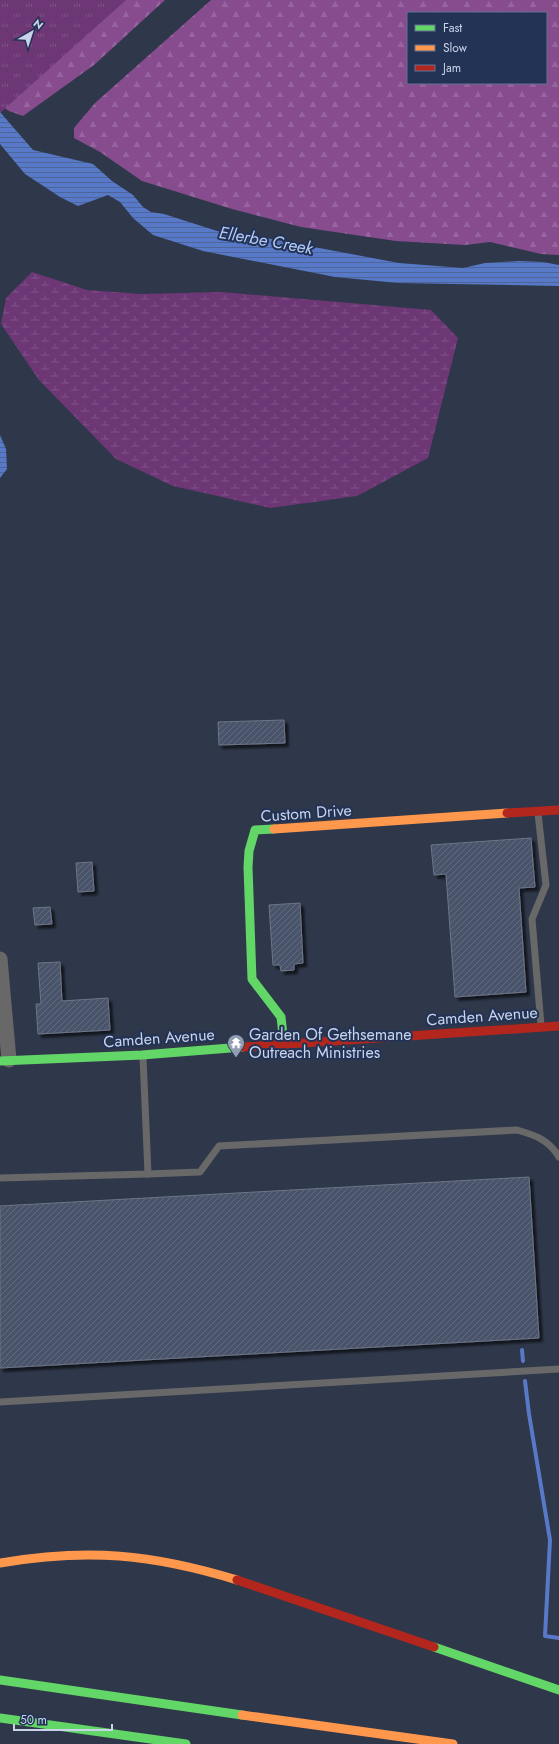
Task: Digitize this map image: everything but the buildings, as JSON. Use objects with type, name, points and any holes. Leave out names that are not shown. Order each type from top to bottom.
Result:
[{"type":"main road","name":"Custom Drive","points":[[284,1044],[281,1017],[252,979],[248,867],[249,851],[255,830],[559,810]]},
{"type":"main road","name":"Camden Avenue","points":[[5,1061],[142,1055],[559,1026]]},
{"type":"main road","points":[[0,1563],[47,1556],[94,1554],[141,1557],[187,1566],[254,1586],[559,1690]]},
{"type":"main road","points":[[0,1680],[453,1744]]},
{"type":"main road","points":[[0,1718],[186,1744]]},
{"type":"street","points":[[0,959],[5,1061]]},
{"type":"lane","points":[[538,811],[546,885],[532,919],[541,1027]]},
{"type":"lane","points":[[142,1055],[148,1174]]},
{"type":"lane","points":[[0,1178],[200,1172],[219,1146],[517,1130],[536,1136],[554,1147],[559,1157]]},
{"type":"lane","points":[[0,1402],[559,1368]]},
{"type":"green space","points":[[0,0],[165,0],[94,65],[23,116],[9,111],[0,105]]},
{"type":"green space","points":[[0,0],[126,0],[0,113]]},
{"type":"green space","points":[[211,0],[559,0],[559,255],[541,254],[490,242],[465,245],[396,241],[301,227],[232,209],[142,181],[100,152],[74,138],[74,128],[95,103]]},
{"type":"green space","points":[[32,272],[87,290],[141,294],[221,292],[431,310],[458,338],[428,458],[357,496],[270,508],[173,486],[116,459],[39,380],[1,324],[6,298]]},
{"type":"water","name":"Ellerbe Creek","points":[[0,112],[33,150],[93,164],[112,181],[133,195],[143,207],[151,212],[164,214],[236,237],[266,238],[399,263],[463,268],[485,263],[519,261],[543,262],[559,265],[559,286],[398,283],[335,277],[203,251],[153,235],[133,218],[120,202],[108,195],[78,206],[60,197],[25,174],[0,144]]},
{"type":"water","points":[[0,435],[6,449],[7,469],[0,478]]},
{"type":"waterway","points":[[522,1350],[523,1361]]},
{"type":"waterway","points":[[525,1381],[550,1540],[545,1636],[559,1638]]},
{"type":"traffic: fast","points":[[274,829],[255,830],[249,851],[248,867],[252,979],[281,1017],[284,1044]]},
{"type":"traffic: fast","points":[[0,1061],[142,1055],[243,1047]]},
{"type":"traffic: fast","points":[[434,1647],[559,1690]]},
{"type":"traffic: fast","points":[[0,1680],[242,1715]]},
{"type":"traffic: fast","points":[[0,1718],[186,1744]]},
{"type":"traffic: slow","points":[[274,829],[507,813]]},
{"type":"traffic: slow","points":[[0,1563],[32,1558],[62,1556],[120,1556],[176,1564],[237,1580]]},
{"type":"traffic: slow","points":[[242,1715],[453,1744]]},
{"type":"traffic: jam","points":[[507,813],[559,810]]},
{"type":"traffic: jam","points":[[243,1047],[559,1026]]},
{"type":"traffic: jam","points":[[237,1580],[434,1647]]},
{"type":"place","name":"Garden Of Gethsemane Outreach Ministries","points":[[236,1058]]}]
